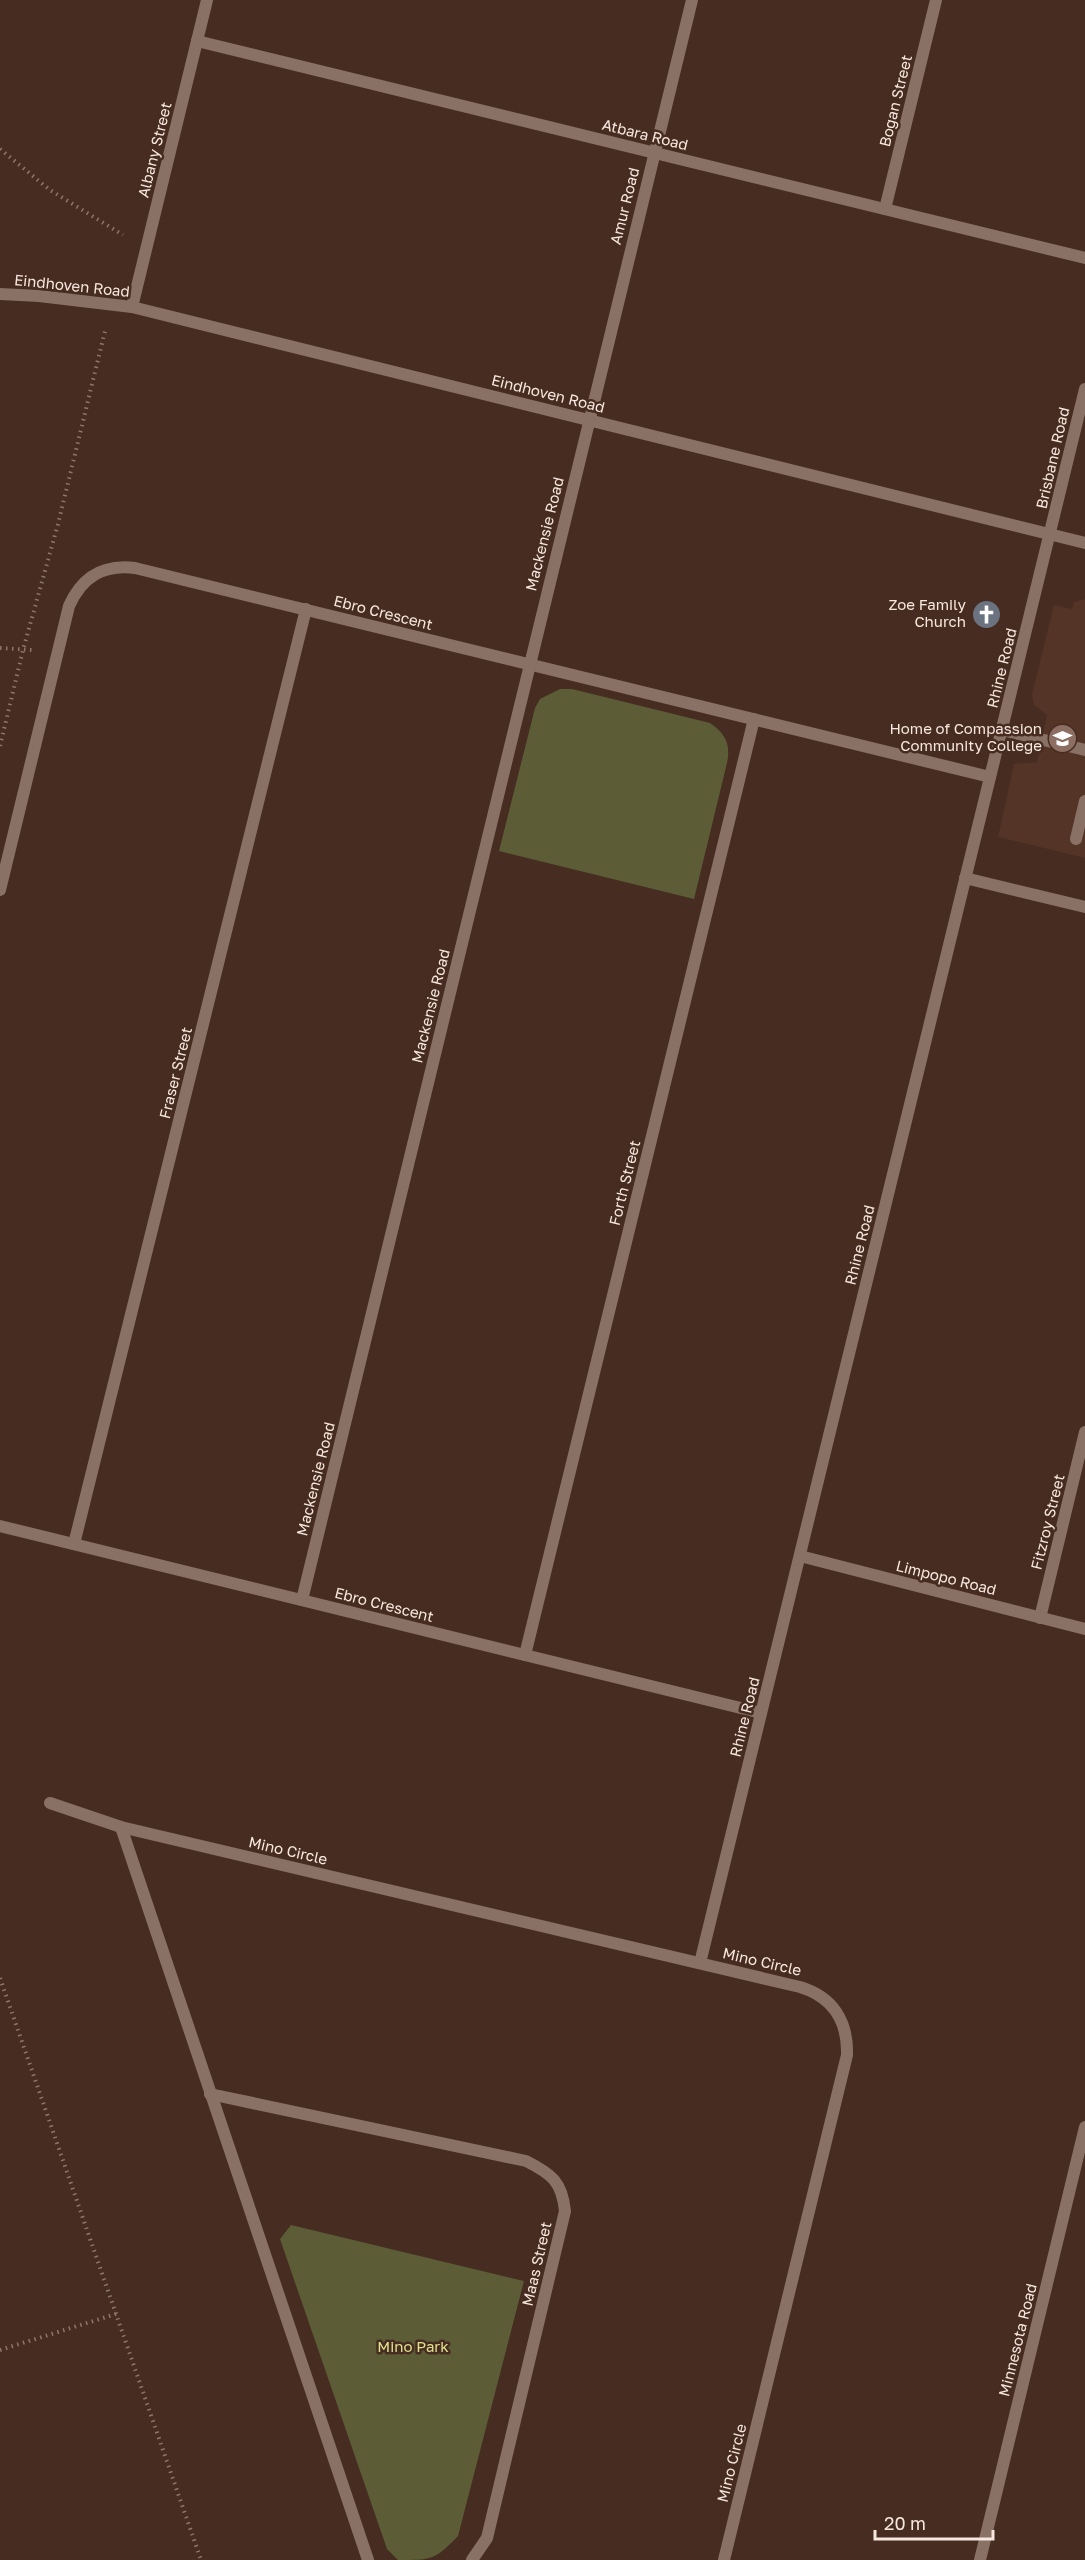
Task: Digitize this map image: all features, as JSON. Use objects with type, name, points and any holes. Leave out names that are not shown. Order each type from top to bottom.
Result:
[{"type":"street","name":"Albany Street","points":[[132,307],[207,0]]},
{"type":"street","name":"Amur Road","points":[[588,420],[692,0]]},
{"type":"street","name":"Bogan Street","points":[[885,209],[936,0]]},
{"type":"street","name":"Atbara Road","points":[[197,41],[1085,258]]},
{"type":"street","name":"Eindhoven Road","points":[[0,294],[110,303],[132,307],[1085,543]]},
{"type":"street","name":"Brisbane Road","points":[[1050,534],[1085,389]]},
{"type":"street","name":"Mackensie Road","points":[[302,1600],[588,420]]},
{"type":"street","name":"Rhine Road","points":[[700,1963],[1050,534]]},
{"type":"street","name":"Ebro Crescent","points":[[0,890],[69,606],[84,582],[107,568],[135,568],[990,777]]},
{"type":"street","name":"Fraser Street","points":[[74,1544],[306,609]]},
{"type":"street","name":"Forth Street","points":[[525,1655],[754,719]]},
{"type":"street","points":[[1002,730],[1085,750]]},
{"type":"street","points":[[1076,839],[1085,801]]},
{"type":"street","points":[[965,878],[1085,907]]},
{"type":"street","name":"Fitzroy Street","points":[[1040,1618],[1085,1432]]},
{"type":"street","name":"Ebro Crescent","points":[[0,1526],[761,1713]]},
{"type":"street","name":"Limpopo Road","points":[[800,1556],[1085,1629]]},
{"type":"street","name":"Mino Circle","points":[[50,1803],[121,1827],[813,1991],[834,2007],[843,2021],[848,2038],[847,2055],[724,2560]]},
{"type":"street","points":[[121,1827],[368,2560]]},
{"type":"street","name":"Maas Street","points":[[210,2094],[526,2161],[555,2180],[563,2193],[565,2211],[487,2538],[472,2560]]},
{"type":"street","name":"Minnesota Road","points":[[980,2560],[1082,2155],[1085,2127]]},
{"type":"path","points":[[0,148],[50,190],[146,249]]},
{"type":"path","points":[[0,746],[23,650],[58,524],[110,303]]},
{"type":"path","points":[[0,1978],[201,2560]]},
{"type":"path","points":[[0,2350],[116,2314]]},
{"type":"shaded area","name":"Home of Compassion Community College","points":[[1085,599],[1085,858],[998,837],[1014,764],[1037,762],[1047,715],[1034,705],[1032,694],[1054,605],[1072,609],[1074,602]]},
{"type":"green space","points":[[560,689],[572,689],[710,723],[723,735],[728,750],[727,763],[694,899],[499,851],[535,708],[540,699]]},
{"type":"green space","name":"Mino Park","points":[[291,2225],[524,2281],[458,2536],[444,2550],[432,2557],[398,2560],[387,2549],[280,2239]]},
{"type":"place","name":"Zoe Family Church","points":[[987,614]]},
{"type":"place","name":"Home of Compassion Community College","points":[[1063,738]]}]
